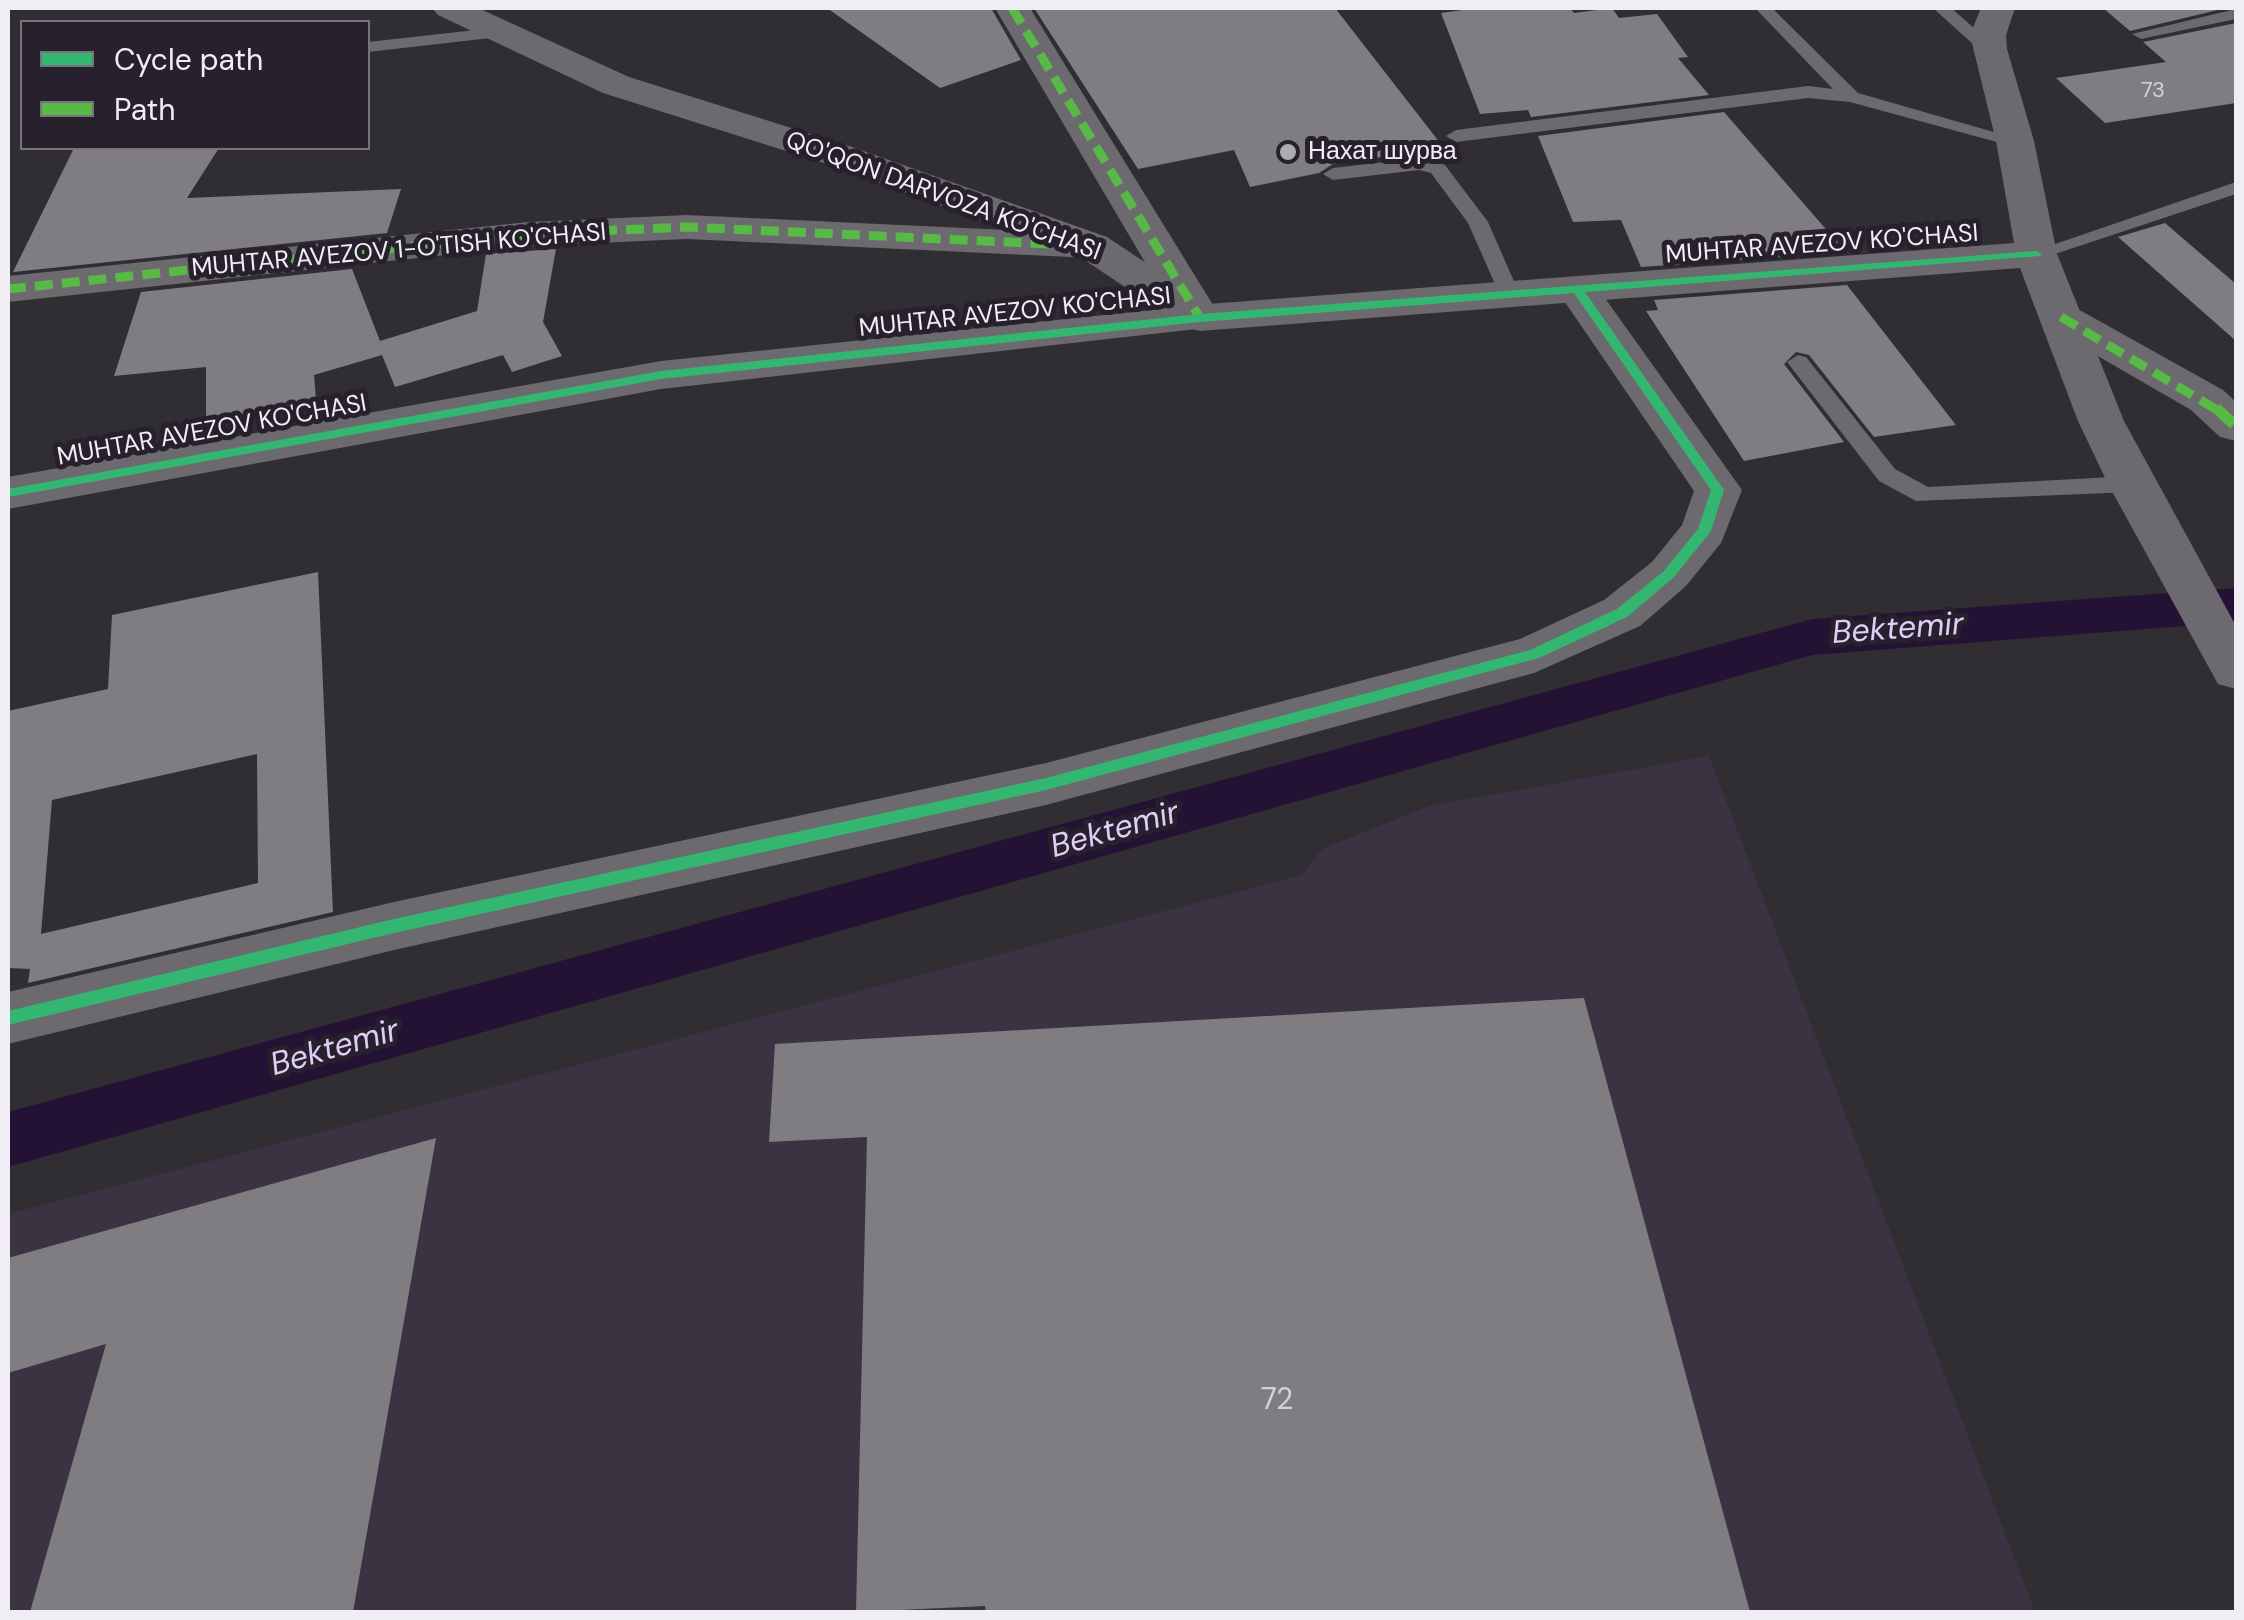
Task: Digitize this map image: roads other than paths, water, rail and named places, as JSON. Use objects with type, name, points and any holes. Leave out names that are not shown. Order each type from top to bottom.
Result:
[{"type":"street","name":"QO'QON DARVOZA KO'CHASI","points":[[450,8],[616,86],[840,156],[1092,246],[1200,318]]},
{"type":"street","name":"QO'QON DARVOZA KO'CHASI","points":[[1012,8],[1200,318]]},
{"type":"street","points":[[1998,8],[1988,35],[1989,50],[2016,141],[2036,254],[2131,484],[2236,670]]},
{"type":"street","name":"MUHTAR AVEZOV 1-O'TISH KO'CHASI","points":[[8,288],[529,234],[667,228],[1092,246]]},
{"type":"street","name":"MUHTAR AVEZOV KO'CHASI","points":[[8,494],[660,375],[1200,318],[2036,254]]},
{"type":"street","points":[[8,1018],[394,926],[1046,784],[1534,654],[1622,613],[1669,574],[1704,531],[1718,490],[1577,289]]},
{"type":"street","points":[[2060,316],[2207,400],[2236,426]]},
{"type":"lane","points":[[1764,8],[1851,97]]},
{"type":"lane","points":[[1941,8],[1989,50]]},
{"type":"lane","points":[[2141,34],[2236,14]]},
{"type":"lane","points":[[370,47],[502,32]]},
{"type":"lane","points":[[1456,136],[1808,92],[1851,97],[2016,141]]},
{"type":"lane","points":[[1333,174],[1420,164],[1438,169],[1478,222],[1509,295]]},
{"type":"lane","points":[[2036,254],[2236,188]]},
{"type":"lane","points":[[1798,362],[1887,475],[1924,495],[2131,484]]},
{"type":"waterway","name":"Bektemir","points":[[8,1140],[1812,637],[2236,605]]},
{"type":"place","name":"Нахат шурва","points":[[1288,152]]}]
